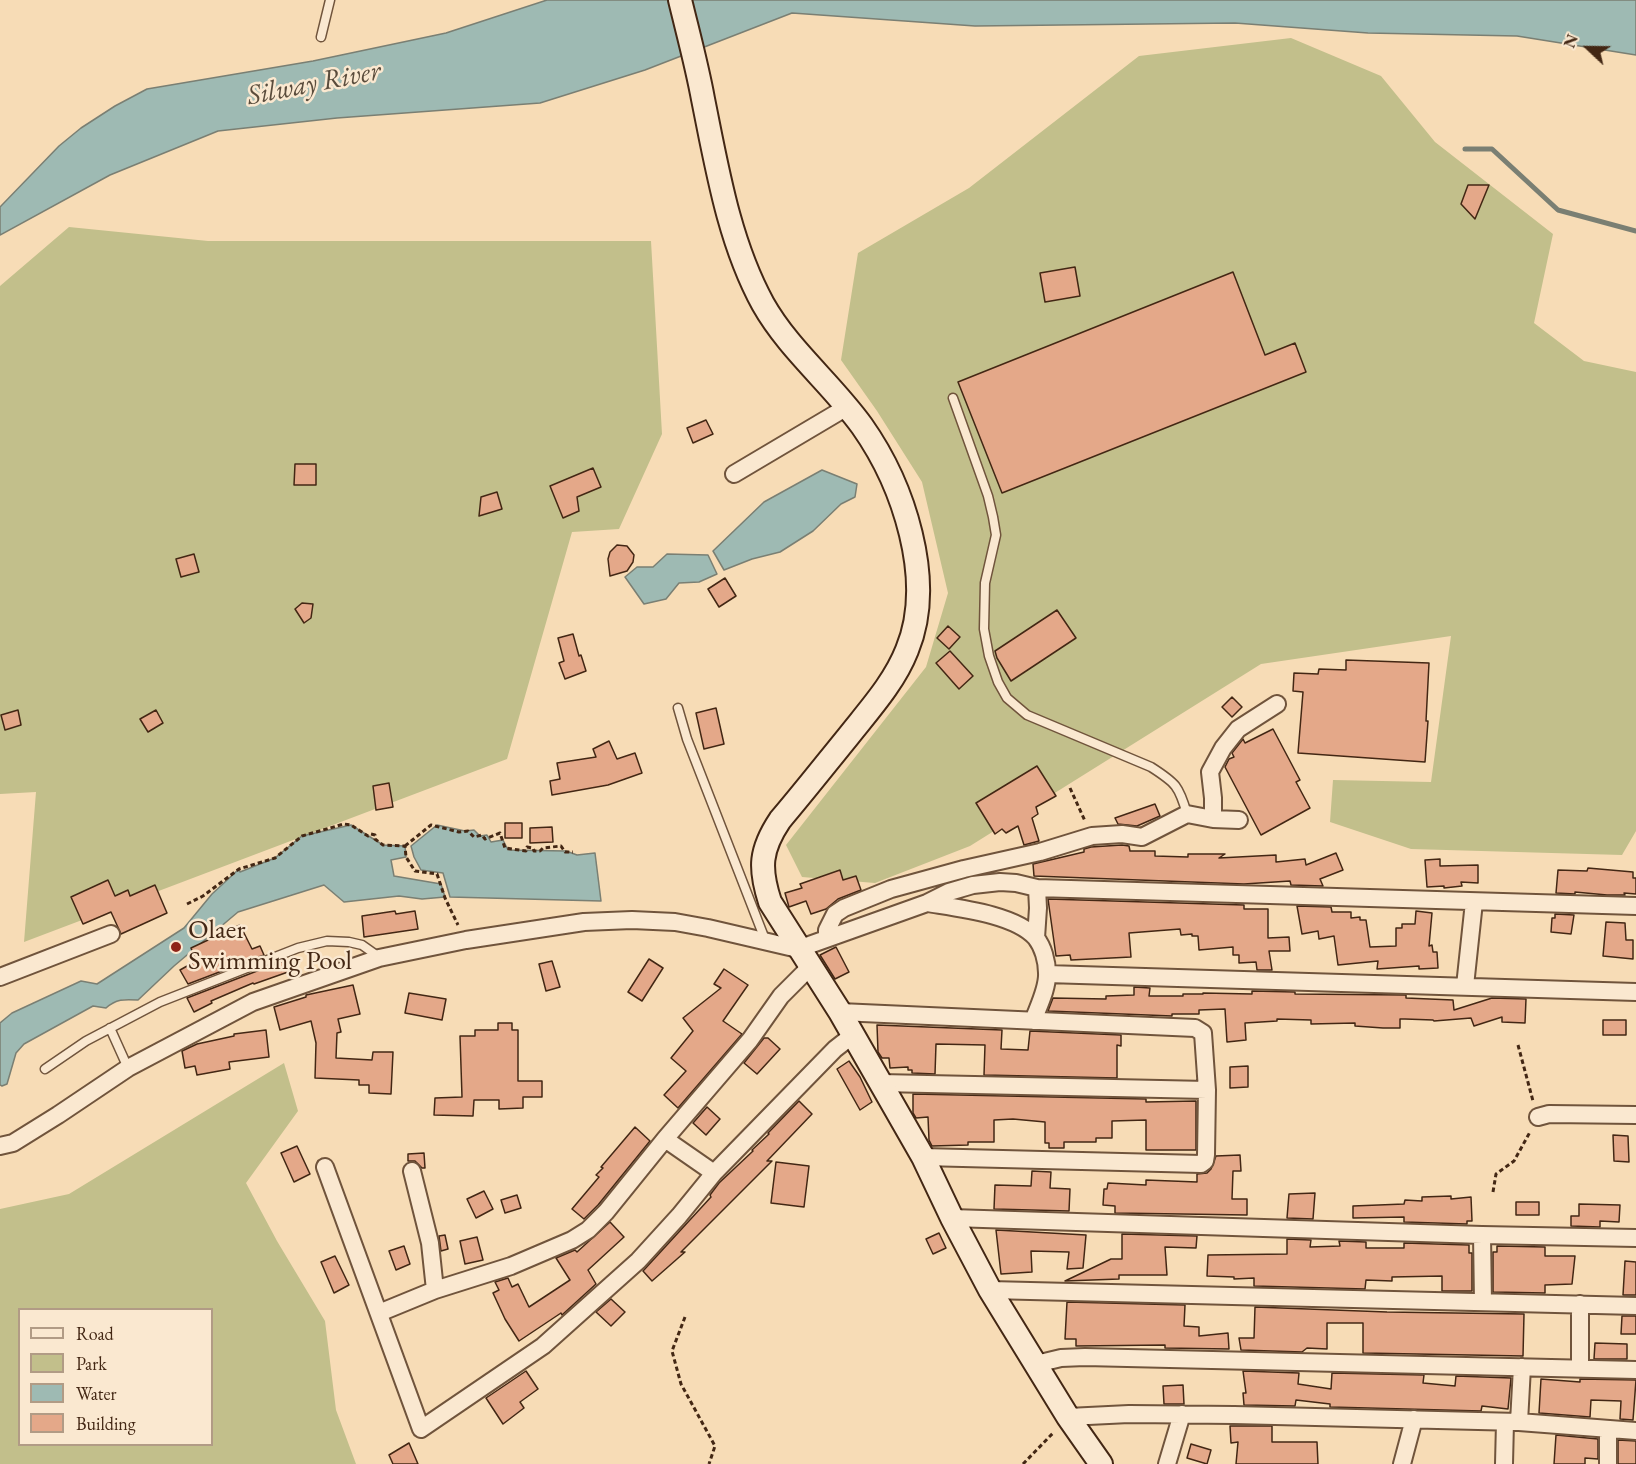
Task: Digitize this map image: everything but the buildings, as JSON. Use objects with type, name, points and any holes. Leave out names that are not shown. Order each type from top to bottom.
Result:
[{"type":"main road","points":[[680,0],[711,141],[740,252],[762,302],[780,332],[847,407],[880,454],[907,521],[914,551],[918,606],[915,628],[907,650],[885,689],[770,835],[764,849],[762,865],[765,886],[770,902],[840,1012],[924,1157],[952,1218],[990,1290],[1068,1418],[1101,1464]]},
{"type":"street","points":[[734,474],[847,407]]},
{"type":"street","points":[[1213,819],[1210,772],[1223,748],[1238,729],[1277,704]]},
{"type":"street","points":[[827,938],[827,930],[835,914],[844,908],[891,889],[964,868],[1040,852],[1092,836],[1122,834],[1142,837],[1187,814],[1213,819],[1239,820]]},
{"type":"street","points":[[379,1313],[435,1290],[511,1266],[572,1240],[588,1230],[626,1190],[665,1139],[750,1040],[804,958],[827,938],[927,903],[949,892],[973,885],[1000,882],[1037,888],[1636,906]]},
{"type":"street","points":[[1036,938],[1037,888]]},
{"type":"street","points":[[1465,986],[1474,902]]},
{"type":"street","points":[[927,903],[997,918],[1018,925],[1036,938],[1043,951],[1047,975],[1033,1021]]},
{"type":"street","points":[[0,1146],[13,1143],[128,1068],[253,1002],[379,958],[466,940],[584,922],[632,920],[675,922],[708,928],[766,942],[804,958]]},
{"type":"street","points":[[0,977],[111,934]]},
{"type":"street","points":[[1047,975],[1636,992]]},
{"type":"street","points":[[840,1012],[1195,1028],[1201,1030],[1205,1039],[1206,1155],[1205,1161],[1201,1164],[924,1157]]},
{"type":"street","points":[[325,1167],[412,1404],[441,1415],[543,1346],[638,1261],[714,1173],[835,1049],[853,1035]]},
{"type":"street","points":[[881,1083],[1207,1090]]},
{"type":"street","points":[[1538,1117],[1549,1114],[1636,1115]]},
{"type":"street","points":[[665,1139],[714,1173]]},
{"type":"street","points":[[412,1171],[430,1243],[435,1290]]},
{"type":"street","points":[[952,1218],[1636,1238]]},
{"type":"street","points":[[1482,1235],[1483,1302]]},
{"type":"street","points":[[990,1290],[1636,1306]]},
{"type":"street","points":[[1580,1304],[1580,1367]]},
{"type":"street","points":[[1036,1364],[1060,1358],[1085,1357],[1636,1370]]},
{"type":"street","points":[[1504,1464],[1522,1367]]},
{"type":"street","points":[[1068,1418],[1129,1414],[1182,1414],[1414,1419],[1512,1422],[1636,1431]]},
{"type":"street","points":[[1167,1464],[1182,1414]]},
{"type":"street","points":[[1402,1464],[1414,1419]]},
{"type":"street","points":[[1608,1430],[1608,1464]]},
{"type":"lane","points":[[321,37],[330,0]]},
{"type":"lane","points":[[953,398],[988,496],[996,535],[986,583],[984,629],[989,656],[998,682],[1007,698],[1027,715],[1151,767],[1178,788],[1187,814]]},
{"type":"lane","points":[[678,708],[687,739],[766,942]]},
{"type":"lane","points":[[45,1069],[110,1028],[160,1002],[298,948],[327,941],[349,942],[362,945],[379,958]]},
{"type":"lane","points":[[110,1028],[128,1068]]},
{"type":"path","points":[[1070,788],[1092,836]]},
{"type":"path","points":[[187,904],[203,896],[240,869],[275,858],[302,836],[344,824],[351,825],[368,836],[375,835],[375,839],[383,844],[405,846],[431,825],[459,832],[468,831],[474,837],[482,835],[485,839],[500,833],[505,848],[526,852],[527,847],[540,851],[543,848],[561,846],[566,852],[573,852]]},
{"type":"path","points":[[405,846],[406,857],[415,871],[437,874],[445,898],[466,940]]},
{"type":"path","points":[[1493,1192],[1496,1174],[1514,1161],[1538,1117],[1518,1045]]},
{"type":"path","points":[[685,1317],[672,1351],[681,1384],[715,1446],[709,1464]]},
{"type":"path","points":[[1023,1464],[1068,1418]]},
{"type":"green space","points":[[1291,38],[1381,76],[1435,142],[1553,234],[1534,323],[1584,361],[1636,372],[1636,831],[1622,855],[1411,849],[1330,822],[1333,780],[1431,782],[1451,636],[1261,664],[970,846],[875,883],[802,877],[786,845],[926,667],[948,593],[922,482],[841,360],[858,253],[969,188],[1139,56]]},
{"type":"green space","points":[[69,227],[208,241],[651,241],[662,434],[619,529],[572,532],[507,759],[24,942],[36,792],[0,794],[0,286]]},
{"type":"green space","points":[[284,1063],[298,1111],[246,1183],[277,1241],[325,1321],[336,1410],[356,1464],[0,1464],[0,1209],[69,1194]]},
{"type":"water","name":"Silway River","points":[[547,0],[1636,0],[1636,55],[1517,36],[1368,33],[1235,23],[975,26],[792,13],[645,70],[540,103],[337,118],[218,131],[110,175],[0,235],[0,207],[59,146],[81,128],[147,89],[313,61],[446,33]]},
{"type":"water","points":[[822,470],[857,484],[855,497],[841,504],[813,531],[780,552],[752,559],[724,570],[713,551],[764,502]]},
{"type":"water","points":[[667,554],[708,555],[717,574],[699,582],[679,583],[666,599],[644,604],[625,577],[637,567],[653,567]]},
{"type":"water","name":"Olaer Swimming Pool","points":[[351,825],[383,845],[405,846],[406,857],[391,860],[394,876],[441,884],[445,897],[422,899],[399,896],[344,902],[324,885],[238,912],[138,1000],[120,1000],[106,1008],[93,1006],[24,1044],[16,1053],[7,1084],[0,1085],[0,1023],[12,1013],[81,981],[97,984],[184,928],[212,894],[239,869],[240,872],[275,858],[302,836]]},
{"type":"water","points":[[437,825],[465,831],[474,830],[480,836],[487,835],[491,842],[503,840],[508,850],[566,851],[577,855],[595,853],[601,901],[450,897],[443,873],[421,870],[411,846]]},
{"type":"waterway","points":[[1465,149],[1492,149],[1558,210],[1636,231]]},
{"type":"place","name":"Olaer Swimming Pool","points":[[176,947]]}]
